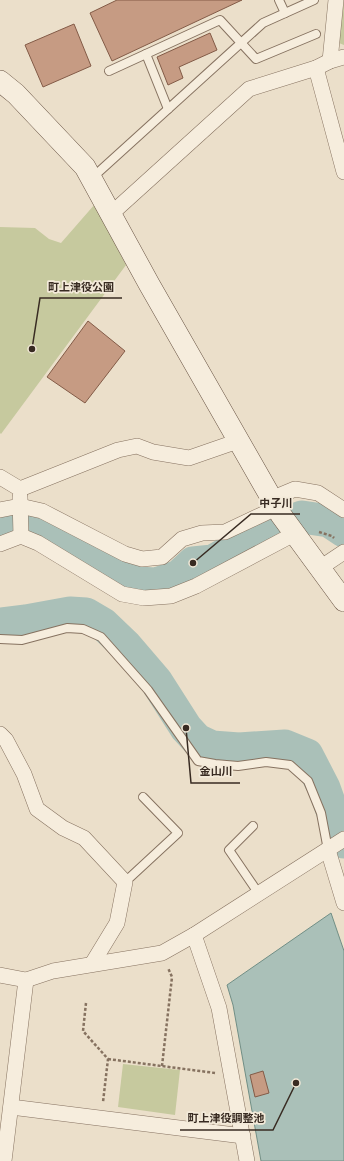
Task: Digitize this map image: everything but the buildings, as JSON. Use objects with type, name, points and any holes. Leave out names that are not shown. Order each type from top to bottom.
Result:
[{"type":"street","points":[[111,214],[249,90],[316,68],[337,59],[336,0]]},
{"type":"street","points":[[316,68],[344,172]]},
{"type":"street","points":[[0,81],[16,94],[85,167],[153,291],[282,517],[344,601]]},
{"type":"street","points":[[20,489],[118,450],[137,446],[153,452],[189,458],[238,441]]},
{"type":"street","points":[[0,477],[20,489]]},
{"type":"street","points":[[20,489],[21,534]]},
{"type":"street","points":[[21,534],[122,594],[144,598],[170,596],[196,586],[282,517],[295,490],[318,493],[344,510]]},
{"type":"street","points":[[0,510],[42,511],[126,554],[142,559],[162,558],[182,539],[202,533],[225,532],[282,517]]},
{"type":"street","points":[[0,544],[21,534]]},
{"type":"street","points":[[320,568],[344,552]]},
{"type":"street","points":[[0,734],[6,740],[24,774],[37,808],[63,828],[84,838],[125,882],[117,923],[92,964]]},
{"type":"street","points":[[0,975],[26,980],[53,971],[162,953],[194,935],[344,839]]},
{"type":"street","points":[[329,849],[344,903]]},
{"type":"street","points":[[194,935],[219,1008],[247,1161]]},
{"type":"street","points":[[4,1161],[26,980]]},
{"type":"street","points":[[11,1107],[243,1136]]},
{"type":"lane","points":[[279,0],[285,13]]},
{"type":"lane","points":[[91,179],[263,23],[314,0]]},
{"type":"lane","points":[[109,71],[220,20],[256,59],[316,34]]},
{"type":"lane","points":[[146,54],[168,109]]},
{"type":"lane","points":[[0,640],[22,640],[66,628],[83,629],[101,637],[148,690],[198,761],[238,766],[266,762],[290,765],[308,781],[320,813],[329,849]]},
{"type":"lane","points":[[125,882],[178,833],[144,797]]},
{"type":"lane","points":[[253,826],[229,850],[259,894]]},
{"type":"path","points":[[162,953],[172,977],[162,1066]]},
{"type":"path","points":[[86,1003],[83,1031],[108,1059],[232,1076]]},
{"type":"path","points":[[101,1118],[108,1059]]},
{"type":"green space","points":[[344,0],[344,45],[339,43]]},
{"type":"green space","points":[[95,204],[126,265],[1,434],[0,227],[35,228],[49,239],[61,243]]},
{"type":"green space","points":[[123,1064],[180,1070],[175,1115],[118,1107]]},
{"type":"water","points":[[331,913],[344,951],[344,1161],[261,1161],[233,1005],[227,985]]},
{"type":"waterway","points":[[0,527],[28,524],[52,534],[136,583],[156,584],[179,576],[193,563],[213,561],[270,529],[302,517],[329,521],[344,531]]},
{"type":"waterway","points":[[0,624],[70,613],[86,614],[103,624],[126,646],[156,681],[186,728],[197,740],[212,747],[239,749],[285,746],[307,755],[324,788],[344,842]]},
{"type":"place","name":"町上津役公園","points":[[32,349]]},
{"type":"place","name":"中子川","points":[[193,563]]},
{"type":"place","name":"金山川","points":[[186,728]]},
{"type":"place","name":"町上津役調整池","points":[[296,1083]]}]
